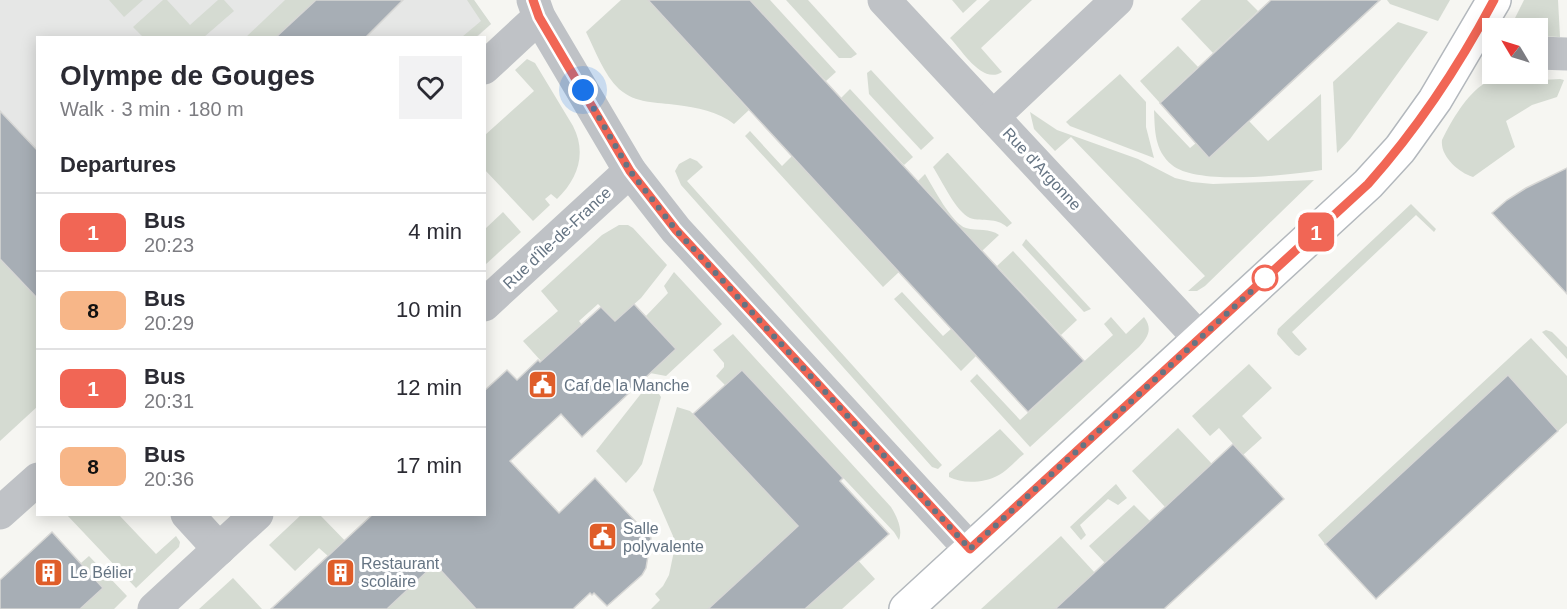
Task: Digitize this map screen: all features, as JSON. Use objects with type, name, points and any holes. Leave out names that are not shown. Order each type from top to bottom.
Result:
[{"type":"main road","points":[[1490,18],[1494,0]]},
{"type":"main road","points":[[906,609],[1368,184],[1400,149],[1482,40]]},
{"type":"street","name":"Rue d'Argonne","points":[[884,0],[1200,339]]},
{"type":"street","points":[[993,117],[1117,0]]},
{"type":"street","points":[[486,66],[536,9],[630,171],[676,230],[970,549]]},
{"type":"street","points":[[1548,53],[1567,54]]},
{"type":"street","name":"Rue d'Île-de-France","points":[[486,303],[630,171]]},
{"type":"street","points":[[0,513],[36,481]]},
{"type":"street","points":[[189,516],[219,549]]},
{"type":"street","points":[[154,609],[255,516]]},
{"type":"shaded area","points":[[0,0],[474,0],[491,24],[478,36],[36,36],[36,341],[0,302]]},
{"type":"shaded area","points":[[109,0],[143,0],[124,17]]},
{"type":"shaded area","points":[[163,0],[167,0],[190,25],[218,0],[224,0],[234,11],[205,36],[142,36],[133,27]]},
{"type":"shaded area","points":[[285,0],[316,0],[289,24],[288,36],[247,36]]},
{"type":"shaded area","points":[[467,0],[474,0],[491,24],[477,36],[463,36],[481,21]]},
{"type":"shaded area","points":[[621,0],[648,0],[749,110],[734,124],[707,111],[639,100],[619,89],[604,70],[586,32]]},
{"type":"shaded area","points":[[750,0],[770,0],[836,72],[826,81]]},
{"type":"shaded area","points":[[786,0],[808,0],[857,54],[851,58],[839,58]]},
{"type":"shaded area","points":[[952,0],[977,0],[963,13]]},
{"type":"shaded area","points":[[990,0],[1032,0],[981,48],[1002,72],[995,75],[980,70],[950,38]]},
{"type":"shaded area","points":[[1201,0],[1247,0],[1258,11],[1213,53],[1181,19]]},
{"type":"shaded area","points":[[1387,0],[1450,0],[1438,21],[1390,4]]},
{"type":"shaded area","points":[[1524,0],[1558,0],[1560,37],[1548,36],[1548,18],[1515,18]]},
{"type":"shaded area","points":[[1398,22],[1428,32],[1350,139],[1337,153],[1333,82]]},
{"type":"shaded area","points":[[1178,46],[1198,67],[1160,103],[1140,81]]},
{"type":"shaded area","points":[[527,59],[535,63],[573,126],[579,146],[578,165],[570,183],[557,199],[551,194],[545,199],[550,205],[533,221],[486,171],[486,134],[534,91],[515,70]]},
{"type":"shaded area","points":[[871,70],[934,138],[921,150],[869,94],[867,73]]},
{"type":"shaded area","points":[[1120,74],[1146,102],[1146,127],[1154,158],[1070,126],[1066,122]]},
{"type":"shaded area","points":[[1548,80],[1564,80],[1557,97],[1532,105],[1506,121],[1515,147],[1473,177],[1451,163],[1444,152],[1442,140],[1455,116],[1478,88],[1484,84],[1548,84]]},
{"type":"shaded area","points":[[850,89],[913,157],[904,165],[841,98]]},
{"type":"shaded area","points":[[1321,94],[1322,170],[1244,177],[1201,175],[1172,165],[1162,153],[1155,132],[1154,110],[1190,148],[1196,143],[1209,158],[1249,121],[1268,141]]},
{"type":"shaded area","points":[[1030,112],[1057,130],[1138,159],[1175,178],[1213,184],[1314,180],[1205,286],[1197,291],[1188,291],[1205,276],[1071,137],[1055,151],[1034,129]]},
{"type":"shaded area","points":[[750,131],[782,166],[792,156],[899,272],[883,287],[745,136]]},
{"type":"shaded area","points":[[947,153],[1012,223],[1007,227],[994,221],[970,218],[959,209],[933,167]]},
{"type":"shaded area","points":[[690,158],[703,167],[687,181],[942,465],[938,469],[932,467],[681,185],[675,171],[679,164]]},
{"type":"shaded area","points":[[925,174],[943,204],[961,225],[970,229],[992,231],[999,235],[982,251],[918,181]]},
{"type":"shaded area","points":[[1411,204],[1436,229],[1434,232],[1416,215],[1292,332],[1307,349],[1299,356],[1295,354],[1277,334],[1278,329]]},
{"type":"shaded area","points":[[503,212],[521,232],[486,264],[486,228]]},
{"type":"shaded area","points":[[619,225],[628,225],[633,228],[667,265],[641,298],[615,321],[598,304],[579,321],[582,325],[541,361],[523,341],[558,311],[541,291],[602,235]]},
{"type":"shaded area","points":[[1026,239],[1091,309],[1084,312],[1022,245]]},
{"type":"shaded area","points":[[1013,251],[1077,320],[1061,335],[997,266]]},
{"type":"shaded area","points":[[0,259],[36,298],[36,408],[0,441]]},
{"type":"shaded area","points":[[674,272],[722,324],[666,376],[650,373],[676,349],[646,316],[668,293],[664,286]]},
{"type":"shaded area","points":[[902,292],[943,336],[951,329],[976,356],[961,371],[894,299]]},
{"type":"shaded area","points":[[1111,317],[1126,334],[1144,317],[1149,329],[1145,340],[1030,447],[970,381],[977,374],[1020,420],[1113,335],[1104,324]]},
{"type":"shaded area","points":[[1546,330],[1552,332],[1567,347],[1567,359],[1542,332]]},
{"type":"shaded area","points":[[733,334],[891,507],[900,527],[899,540],[742,370],[725,385],[716,376],[724,367],[724,363],[713,350]]},
{"type":"shaded area","points":[[1531,338],[1567,376],[1567,423],[1558,431],[1508,375],[1325,544],[1318,535]]},
{"type":"shaded area","points":[[1249,364],[1272,388],[1242,416],[1262,438],[1243,455],[1219,428],[1210,436],[1192,416]]},
{"type":"shaded area","points":[[647,386],[661,397],[642,464],[626,483],[596,451]]},
{"type":"shaded area","points":[[677,407],[690,411],[805,520],[708,609],[651,609],[660,600],[655,594],[669,575],[674,551],[673,536],[653,490]]},
{"type":"shaded area","points":[[1178,428],[1212,464],[1165,507],[1132,471]]},
{"type":"shaded area","points":[[1000,429],[1024,454],[992,478],[966,482],[949,477],[949,473]]},
{"type":"shaded area","points":[[1116,484],[1127,498],[1118,505],[1108,499],[1080,525],[1086,535],[1081,540],[1070,527]]},
{"type":"shaded area","points":[[1134,505],[1150,521],[1105,563],[1089,546]]},
{"type":"shaded area","points":[[68,516],[120,516],[156,554],[176,536],[180,542],[179,547],[136,588]]},
{"type":"shaded area","points":[[300,516],[321,516],[354,550],[342,543],[328,556],[319,548],[295,571],[269,545]]},
{"type":"shaded area","points":[[1061,536],[1095,573],[1055,609],[981,609]]},
{"type":"shaded area","points":[[425,553],[476,609],[387,609]]},
{"type":"shaded area","points":[[89,556],[127,596],[114,609],[80,609],[103,588],[81,563]]},
{"type":"shaded area","points":[[855,557],[875,579],[842,609],[805,609],[849,569]]},
{"type":"shaded area","points":[[233,578],[262,609],[199,609]]},
{"type":"building","points":[[316,0],[403,0],[367,36],[277,36]]},
{"type":"building","points":[[648,0],[750,0],[1084,361],[1028,412]]},
{"type":"building","points":[[1271,0],[1380,0],[1209,158],[1160,103]]},
{"type":"building","points":[[0,111],[36,149],[36,297],[0,259]]},
{"type":"building","points":[[1567,168],[1567,294],[1492,213],[1526,188]]},
{"type":"building","points":[[634,304],[676,349],[582,437],[561,414],[510,461],[559,513],[595,478],[651,538],[646,568],[642,575],[607,606],[594,593],[592,595],[590,593],[573,609],[476,609],[435,564],[387,609],[271,609],[371,516],[486,516],[486,389],[507,370],[517,380],[601,307],[615,321]]},
{"type":"building","points":[[742,370],[843,478],[840,481],[889,534],[805,609],[708,609],[798,526],[693,414]]},
{"type":"building","points":[[1508,375],[1558,431],[1376,599],[1325,544]]},
{"type":"building","points":[[1233,444],[1284,499],[1164,609],[1055,609]]},
{"type":"building","name":"Le Bélier","points":[[52,532],[103,588],[80,609],[0,609],[0,580]]},
{"type":"bus line","name":"1","points":[[533,0],[539,17],[642,188],[676,230],[970,549],[1368,184],[1400,149],[1435,100],[1494,0]]},
{"type":"place","name":"Caf de la Manche","points":[[543,385]]},
{"type":"place","name":"Salle polyvalente","points":[[602,537]]},
{"type":"place","name":"Le Bélier","points":[[49,572]]},
{"type":"place","name":"Restaurant scolaire","points":[[340,572]]},
{"type":"route","points":[[583,90],[630,171],[676,230],[970,549],[1268,276],[1265,278]]}]
